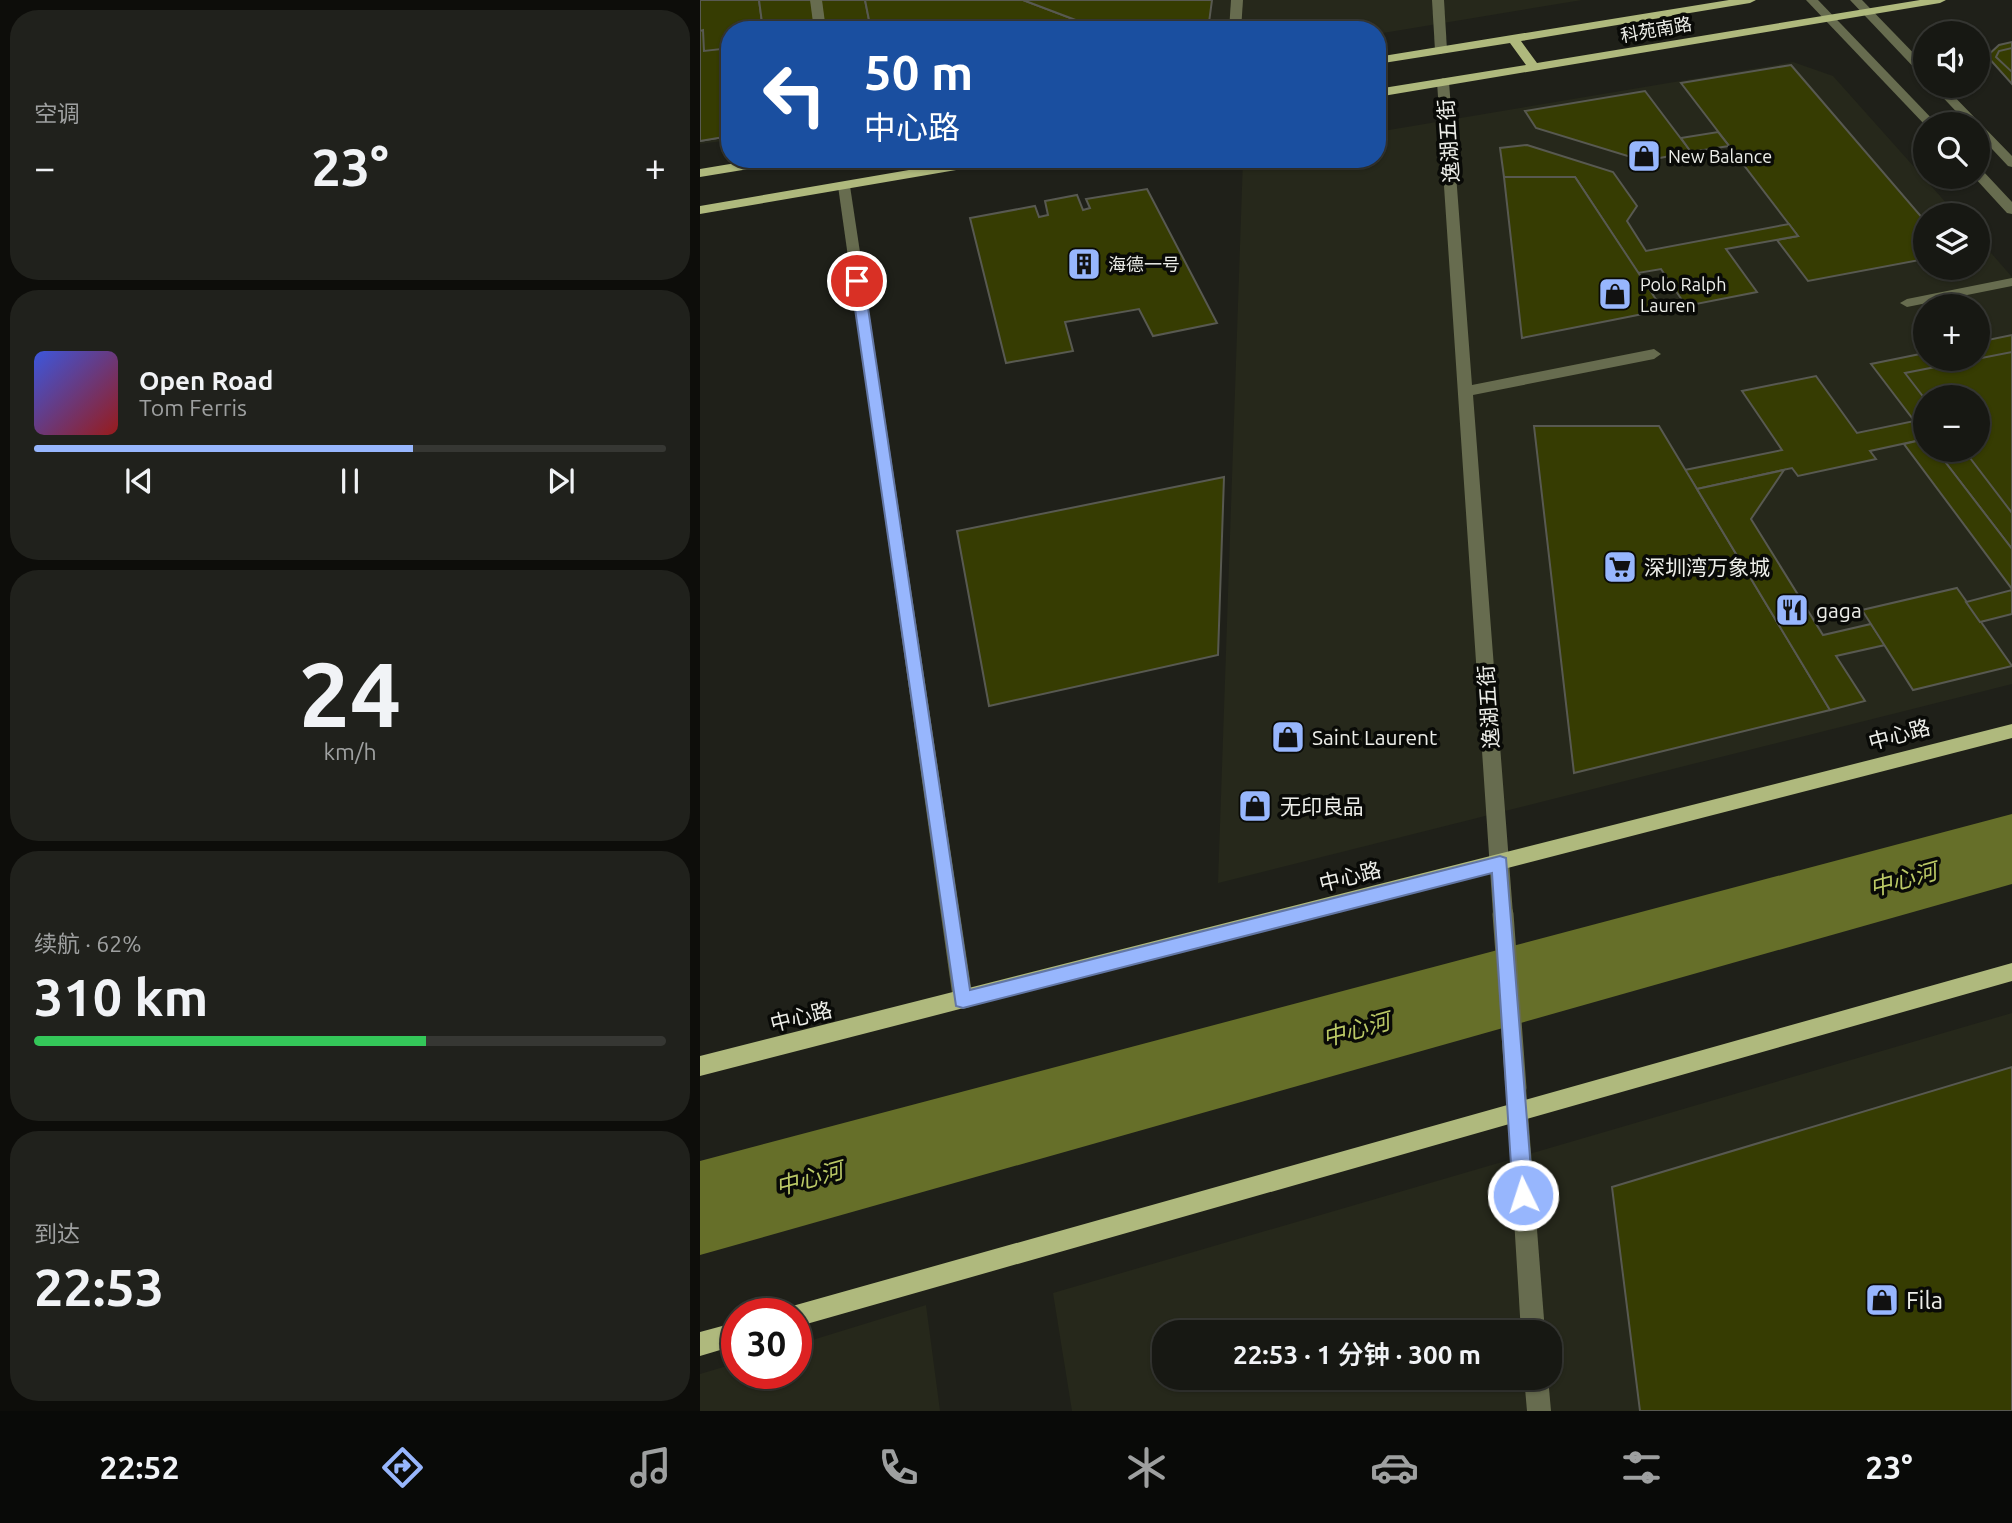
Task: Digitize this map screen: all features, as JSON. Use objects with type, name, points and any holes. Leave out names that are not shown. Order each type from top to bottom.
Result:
[{"type":"main road","name":"科苑南路","points":[[1386,59],[1750,0]]},
{"type":"main road","name":"科苑南路","points":[[1386,92],[1940,0]]},
{"type":"main road","points":[[1513,38],[1534,68]]},
{"type":"main road","points":[[700,173],[730,168]]},
{"type":"main road","points":[[700,210],[946,168]]},
{"type":"main road","name":"中心路","points":[[700,1066],[2012,730]]},
{"type":"main road","points":[[812,1312],[2012,972]]},
{"type":"main road","points":[[700,1344],[721,1338]]},
{"type":"street","points":[[816,0],[819,21]]},
{"type":"street","points":[[1236,21],[1237,0]]},
{"type":"street","points":[[1438,0],[1441,50]]},
{"type":"street","points":[[1812,0],[1920,112]]},
{"type":"street","points":[[1856,0],[1913,60]]},
{"type":"street","name":"逸湖五街","points":[[1444,82],[1532,1320]]},
{"type":"street","points":[[1949,98],[1963,112]]},
{"type":"street","points":[[1990,140],[2012,163]]},
{"type":"street","points":[[844,186],[963,1000]]},
{"type":"street","points":[[1990,187],[2012,210]]},
{"type":"street","points":[[1907,303],[2012,282]]},
{"type":"street","points":[[1466,391],[1654,354]]},
{"type":"street","points":[[1537,1390],[1539,1411]]},
{"type":"shaded area","points":[[700,0],[1582,0],[1386,33],[1386,21],[721,21],[721,141],[700,144]]},
{"type":"shaded area","name":"深圳湾万象城","points":[[1793,62],[1833,76],[1913,166],[1913,189],[1934,189],[1946,203],[1913,203],[1913,280],[1990,280],[1990,252],[2012,277],[2012,684],[1218,883],[1243,168],[1386,168],[1386,130]]},
{"type":"shaded area","points":[[2012,1013],[2012,1411],[1072,1411],[1053,1293]]},
{"type":"shaded area","points":[[926,1305],[940,1411],[700,1411],[700,1374],[721,1368],[721,1389],[812,1389],[812,1340]]},
{"type":"building","points":[[700,0],[759,0],[762,21],[721,21],[721,138],[700,141]]},
{"type":"building","points":[[759,0],[865,0],[869,21],[762,21]]},
{"type":"building","points":[[865,0],[1023,0],[1078,21],[869,21]]},
{"type":"building","points":[[1023,0],[1212,0],[1209,21],[1078,21]]},
{"type":"building","points":[[703,30],[704,51],[721,49],[721,138],[700,141],[700,31]]},
{"type":"building","points":[[2012,42],[2012,84],[1990,59],[1990,53],[1999,45]]},
{"type":"building","points":[[2012,48],[2012,72],[1996,57],[1999,51]]},
{"type":"building","points":[[1791,65],[1913,207],[1913,261],[1808,281],[1777,240],[1798,236],[1681,83]]},
{"type":"building","points":[[1645,91],[1691,152],[1644,161],[1536,128],[1525,111]]},
{"type":"building","points":[[1718,132],[1729,146],[1691,152],[1681,138]]},
{"type":"building","points":[[1527,145],[1613,172],[1637,206],[1627,221],[1646,251],[1789,224],[1798,236],[1726,249],[1757,292],[1686,306],[1661,269],[1638,273],[1575,177],[1504,177],[1500,148]]},
{"type":"building","points":[[1504,177],[1575,177],[1663,310],[1522,338]]},
{"type":"building","name":"海德一号","points":[[1147,189],[1217,323],[1153,336],[1139,309],[1065,322],[1073,351],[1006,363],[970,218],[1035,206],[1039,217],[1048,215],[1045,201],[1077,195],[1083,210],[1090,208],[1086,199]]},
{"type":"building","points":[[2012,335],[2012,549],[1945,462],[1990,462],[1990,385],[1913,385],[1913,419],[1871,364],[1913,355],[1913,371],[1990,371],[1990,340]]},
{"type":"building","points":[[2012,352],[2012,513],[1973,462],[1990,462],[1990,385],[1914,385],[1905,373],[1990,371],[1990,356]]},
{"type":"building","points":[[1816,376],[1857,433],[1913,421],[1913,442],[1870,451],[1876,459],[1798,476],[1792,468],[1697,489],[1685,470],[1782,450],[1742,391]]},
{"type":"building","points":[[1534,426],[1659,426],[1830,710],[1574,773]]},
{"type":"building","points":[[1913,442],[1913,456],[1904,444]]},
{"type":"building","points":[[1917,462],[1945,462],[2012,549],[2012,589]]},
{"type":"building","points":[[1784,470],[1751,519],[1823,635],[1871,624],[1885,645],[1836,656],[1865,701],[1830,710],[1697,489]]},
{"type":"building","points":[[1224,477],[1218,655],[989,706],[957,531]]},
{"type":"building","points":[[1957,588],[2012,666],[1913,690],[1862,610]]},
{"type":"building","points":[[2012,590],[2012,614],[1980,622],[1966,602]]},
{"type":"building","points":[[2012,1067],[2012,1411],[1640,1411],[1612,1187]]},
{"type":"waterway","name":"中心河","points":[[700,1208],[2012,849]]},
{"type":"place","name":"New Balance","points":[[1644,156]]},
{"type":"place","name":"海德一号","points":[[1084,264]]},
{"type":"place","name":"Polo Ralph Lauren","points":[[1615,294]]},
{"type":"place","name":"深圳湾万象城","points":[[1620,567]]},
{"type":"place","name":"gaga","points":[[1792,610]]},
{"type":"place","name":"Saint Laurent","points":[[1288,737]]},
{"type":"place","name":"无印良品","points":[[1255,806]]},
{"type":"place","name":"Fila","points":[[1882,1300]]},
{"type":"route","points":[[857,281],[963,1000],[1500,863],[1523,1195]]}]
